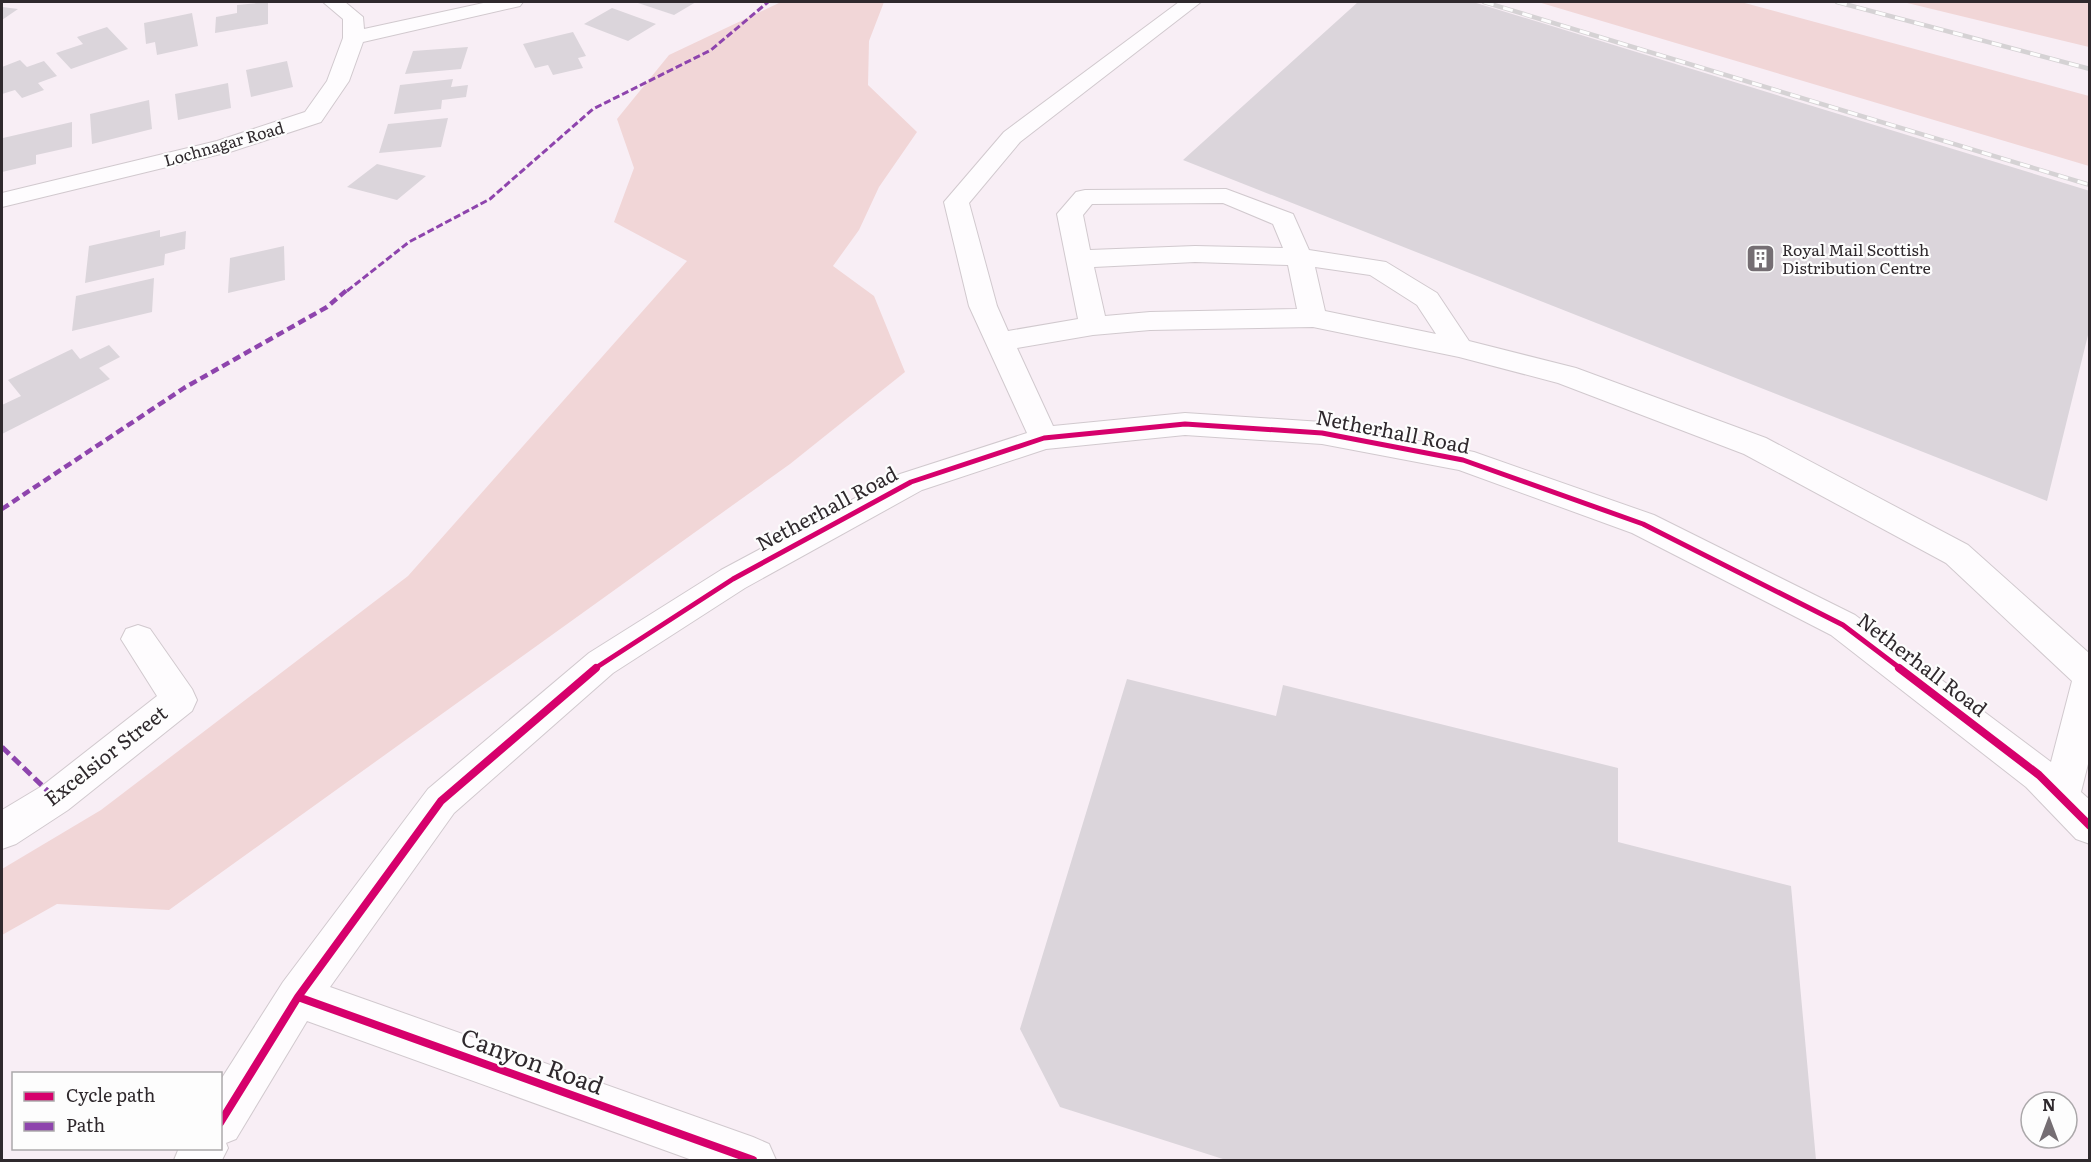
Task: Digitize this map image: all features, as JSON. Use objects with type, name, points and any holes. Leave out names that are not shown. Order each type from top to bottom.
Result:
[{"type":"street","points":[[333,2],[352,17],[354,38],[513,2]]},
{"type":"street","points":[[1044,438],[983,306],[956,202],[1012,137],[1191,2]]},
{"type":"street","name":"Lochnagar Road","points":[[2,200],[225,146],[313,117],[338,81],[354,38]]},
{"type":"street","points":[[1093,326],[1070,214],[1085,197],[1226,196],[1284,219],[1299,257],[1313,318]]},
{"type":"street","points":[[1079,259],[1195,254],[1299,257],[1377,268],[1427,299],[1459,348]]},
{"type":"street","points":[[999,342],[1093,326],[1150,321],[1313,318],[1459,348],[1566,375],[1755,446],[1957,554],[2090,678],[2061,797]]},
{"type":"street","name":"Netherhall Road","points":[[298,997],[441,801],[601,663],[733,579],[911,482],[1044,438],[1185,424],[1322,433],[1463,460],[1642,524],[1843,625],[2039,775],[2090,826]]},
{"type":"street","name":"Excelsior Street","points":[[2,831],[56,798],[179,700],[138,639]]},
{"type":"street","points":[[222,1120],[298,997]]},
{"type":"street","name":"Canyon Road","points":[[298,997],[753,1161]]},
{"type":"shaded area","points":[[781,2],[884,2],[869,41],[868,85],[917,132],[879,187],[859,230],[833,266],[874,296],[905,372],[790,464],[169,910],[57,904],[2,935],[2,869],[101,810],[408,576],[687,261],[614,222],[634,168],[617,119],[669,55]]},
{"type":"shaded area","points":[[1538,2],[1741,2],[2089,96],[2089,166]]},
{"type":"shaded area","points":[[1903,2],[2089,2],[2089,47]]},
{"type":"building","points":[[268,2],[268,24],[215,33],[216,17],[237,13],[237,5]]},
{"type":"building","points":[[635,2],[696,2],[674,15]]},
{"type":"building","name":"Royal Mail Scottish Distribution Centre","points":[[1358,2],[1473,2],[2090,191],[2090,327],[2047,501],[1183,160]]},
{"type":"building","points":[[2,7],[18,9],[2,20]]},
{"type":"building","points":[[612,8],[656,24],[628,41],[584,24]]},
{"type":"building","points":[[192,13],[198,46],[157,55],[155,42],[146,44],[144,23]]},
{"type":"building","points":[[107,27],[128,49],[71,69],[56,53],[83,44],[77,37]]},
{"type":"building","points":[[573,32],[586,56],[578,58],[583,68],[553,75],[548,65],[535,68],[523,44]]},
{"type":"building","points":[[468,47],[461,69],[405,74],[413,51]]},
{"type":"building","points":[[20,60],[27,67],[44,61],[57,76],[38,83],[44,90],[22,98],[15,90],[2,94],[2,67]]},
{"type":"building","points":[[287,61],[293,87],[251,97],[246,70]]},
{"type":"building","points":[[453,79],[451,87],[468,85],[466,97],[442,100],[441,109],[394,114],[400,85]]},
{"type":"building","points":[[228,83],[231,108],[178,120],[175,94]]},
{"type":"building","points":[[149,100],[152,129],[92,144],[90,114]]},
{"type":"building","points":[[448,118],[441,147],[379,153],[388,124]]},
{"type":"building","points":[[72,122],[72,147],[36,155],[36,164],[2,172],[3,138]]},
{"type":"building","points":[[377,164],[426,176],[397,200],[347,187]]},
{"type":"building","points":[[160,230],[160,237],[186,231],[185,249],[165,254],[164,265],[85,283],[89,246]]},
{"type":"building","points":[[284,246],[285,280],[228,293],[230,258]]},
{"type":"building","points":[[154,278],[152,312],[72,331],[76,296]]},
{"type":"building","points":[[109,345],[120,357],[99,368],[110,379],[2,434],[2,405],[21,396],[8,380],[72,349],[80,359]]},
{"type":"building","points":[[1127,679],[1276,716],[1283,685],[1618,768],[1618,842],[1791,886],[1816,1160],[1226,1160],[1060,1107],[1020,1029]]},
{"type":"railway","points":[[1484,2],[2090,185]]},
{"type":"railway","points":[[1837,2],[2090,69]]},
{"type":"marked path","points":[[2,509],[184,388],[327,307],[409,242],[490,199],[593,109],[711,50],[768,2]]},
{"type":"marked path","points":[[2,747],[55,798]]},
{"type":"cycle path","points":[[222,1120],[298,997],[441,801],[601,663],[733,579],[911,482],[1044,438],[1185,424],[1322,433],[1463,460],[1643,524],[1843,625],[2039,775],[2090,826]]},
{"type":"cycle path","points":[[298,997],[753,1160]]},
{"type":"place","name":"Royal Mail Scottish Distribution Centre","points":[[1761,259]]}]
